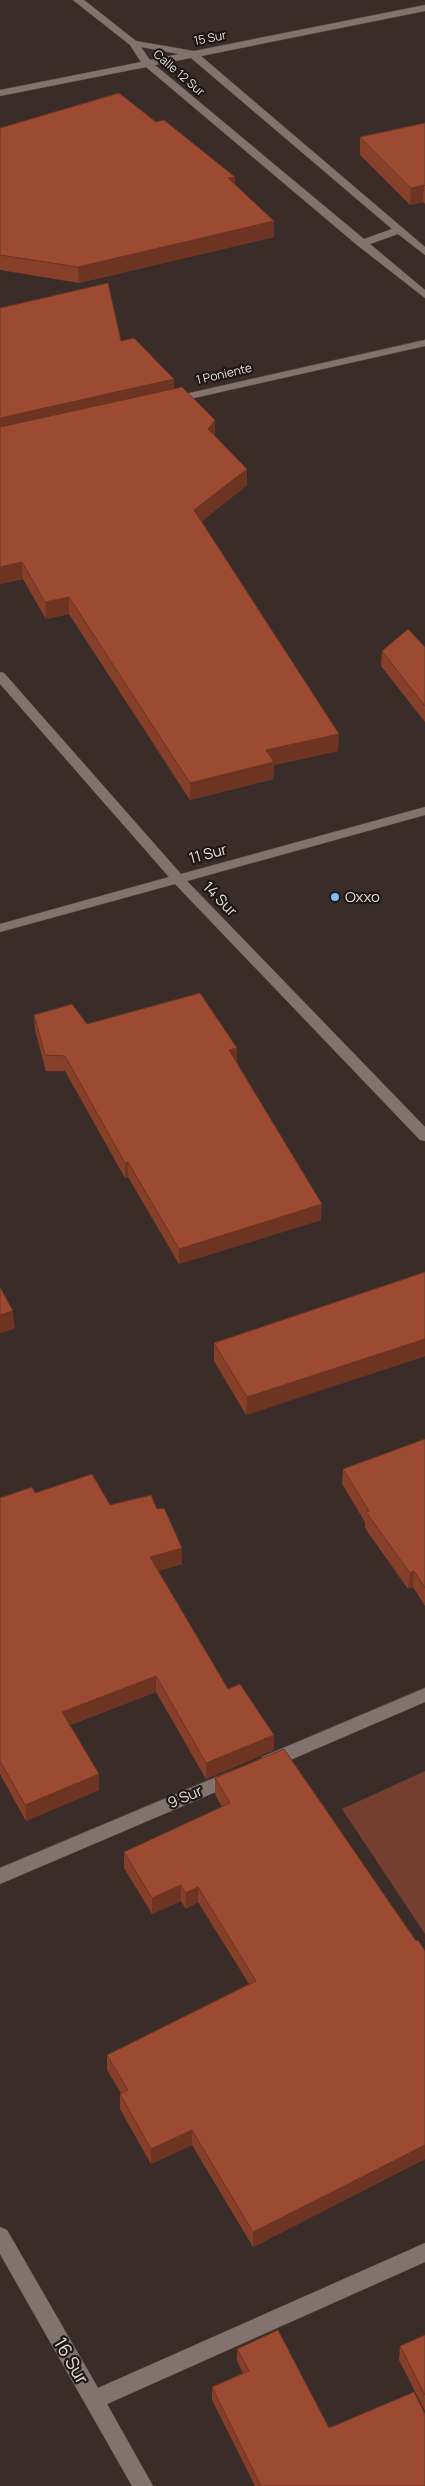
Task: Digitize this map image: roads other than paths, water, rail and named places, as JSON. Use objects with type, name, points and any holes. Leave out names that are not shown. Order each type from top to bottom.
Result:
[{"type":"street","points":[[78,0],[133,43]]},
{"type":"street","name":"15 Sur","points":[[0,93],[425,8]]},
{"type":"street","name":"Calle 12 Sur","points":[[133,43],[193,54],[425,252]]},
{"type":"street","name":"Calle 12 Sur","points":[[133,43],[147,63],[425,295]]},
{"type":"street","points":[[361,242],[399,230]]},
{"type":"street","name":"1 Poniente","points":[[164,402],[425,342]]},
{"type":"street","name":"14 Sur","points":[[0,676],[178,879],[425,1136]]},
{"type":"street","name":"11 Sur","points":[[0,928],[425,811]]},
{"type":"street","name":"9 Sur","points":[[0,1876],[425,1695]]},
{"type":"street","name":"16 Sur","points":[[0,2236],[143,2486]]},
{"type":"street","points":[[94,2400],[425,2252]]},
{"type":"place","name":"Oxxo","points":[[335,897]]}]
